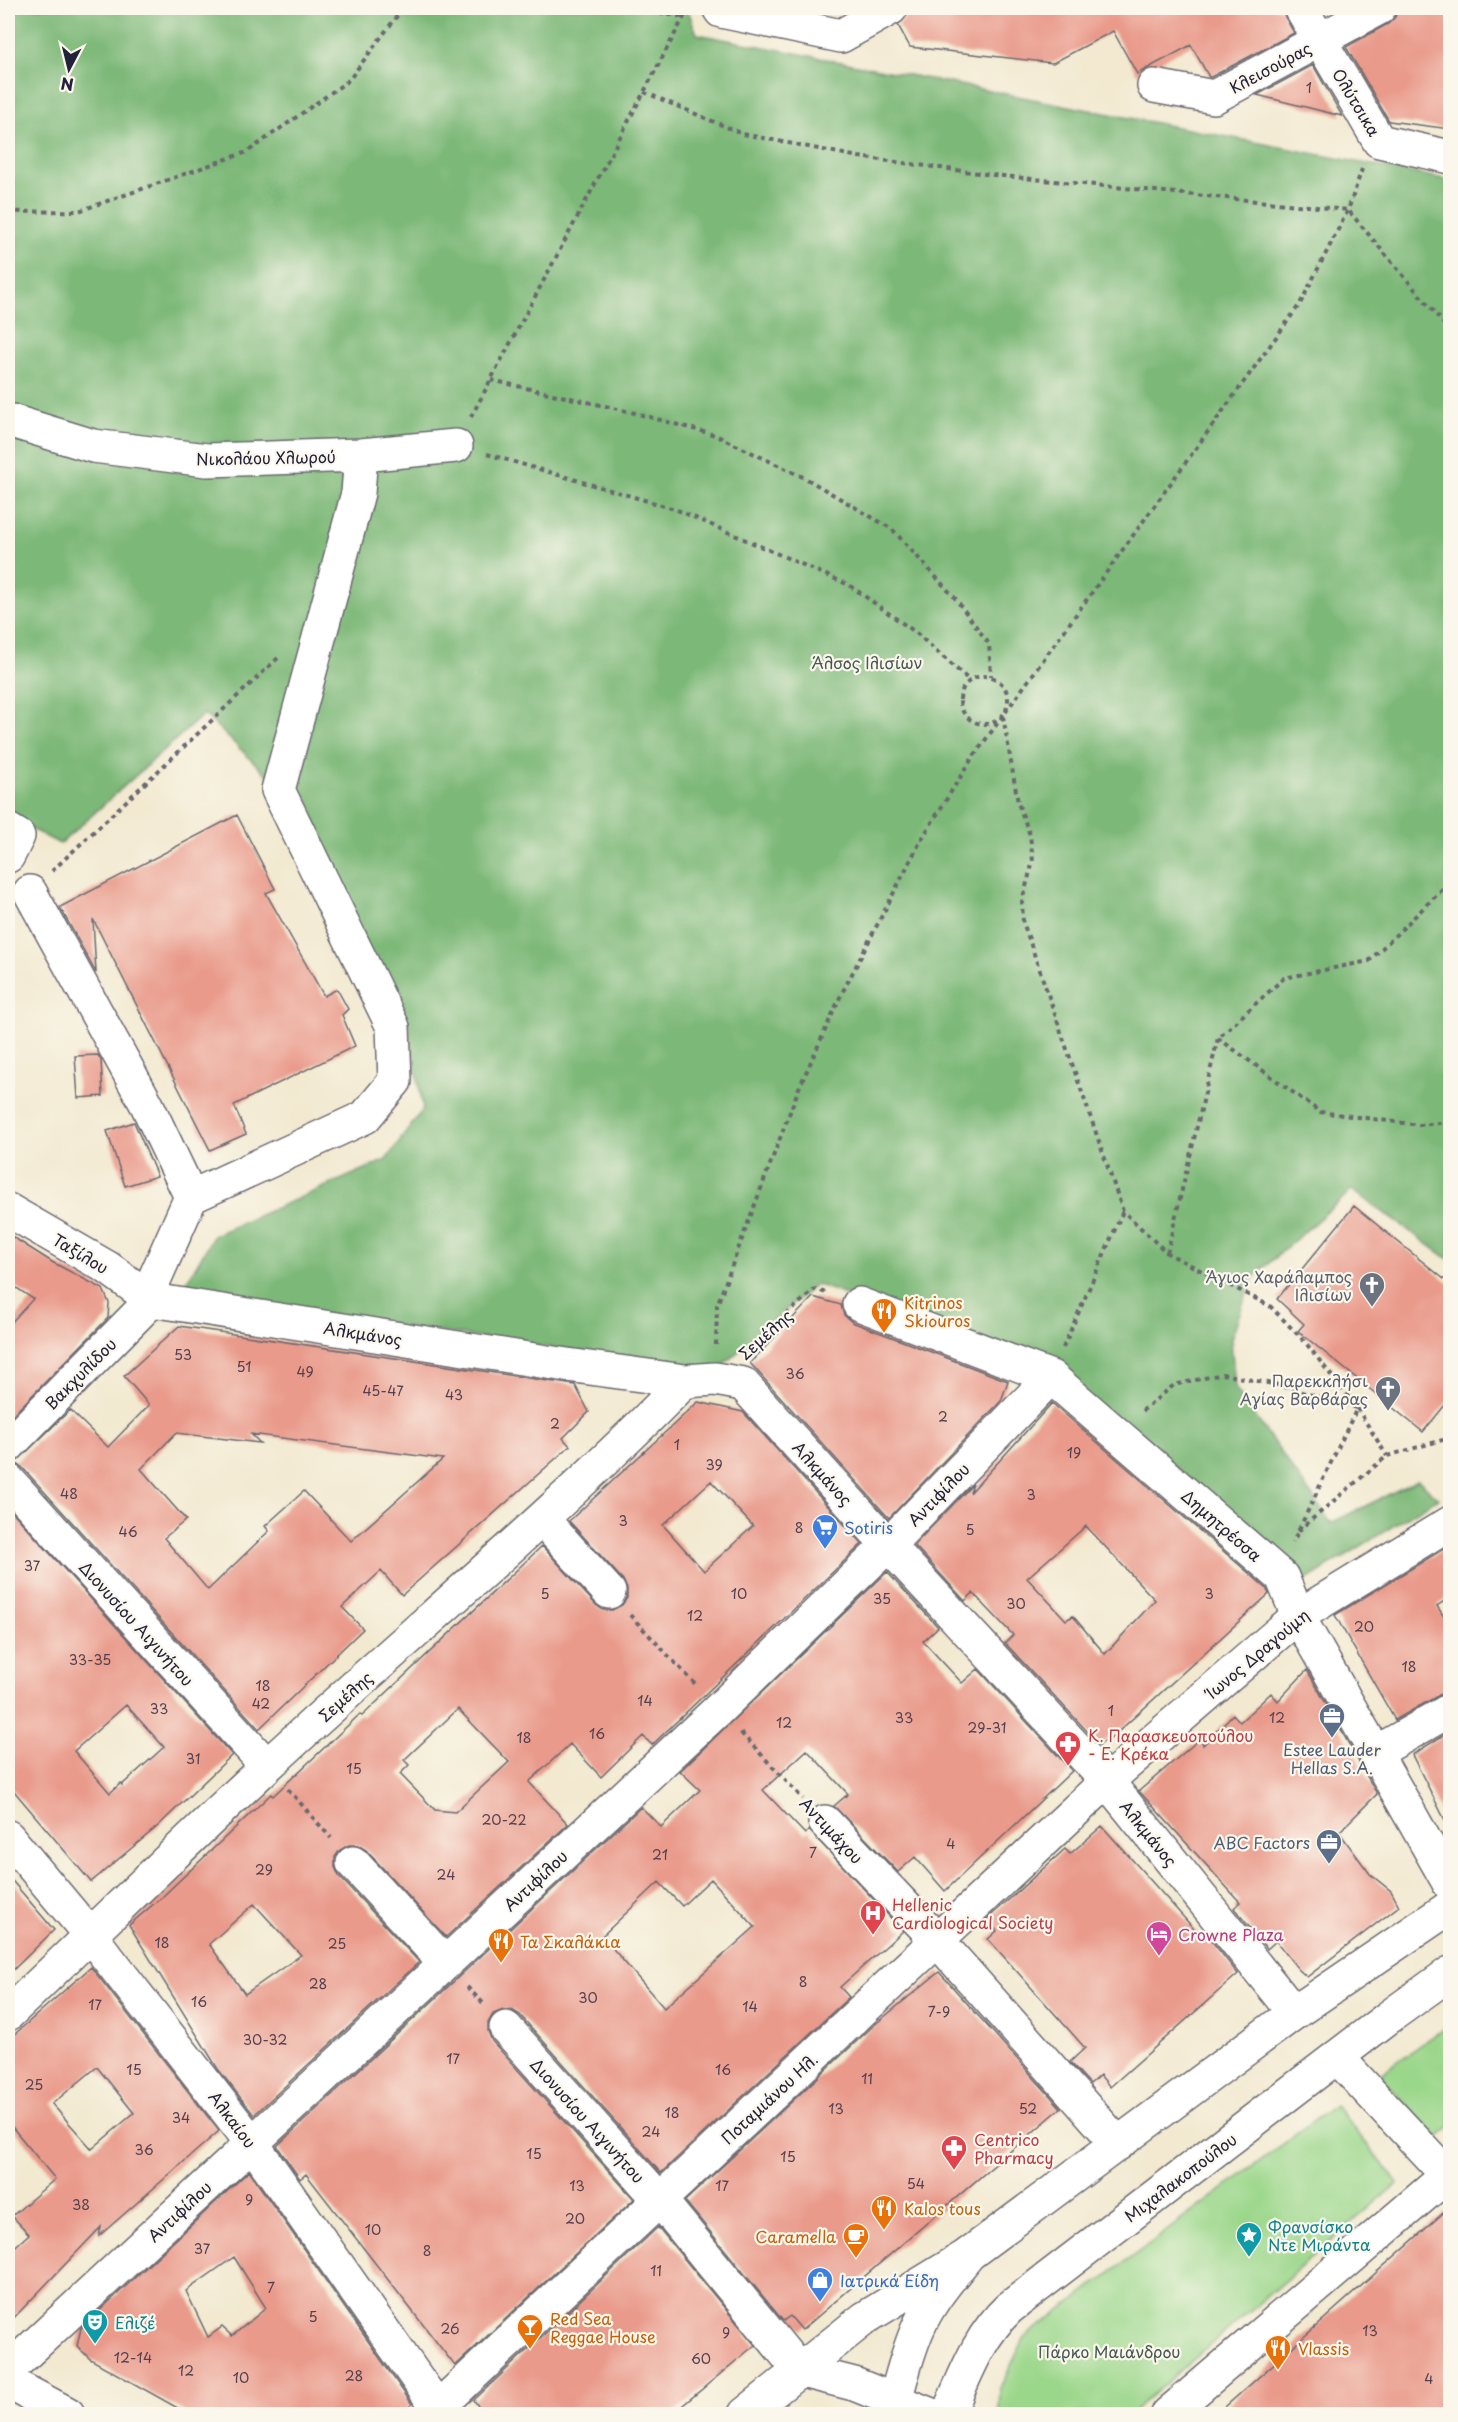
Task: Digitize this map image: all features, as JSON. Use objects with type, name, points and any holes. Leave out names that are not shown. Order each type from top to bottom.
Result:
[{"type":"street","points":[[720,9],[841,36],[891,8]]},
{"type":"street","name":"Ολύτσικα","points":[[1300,8],[1379,141],[1450,157]]},
{"type":"street","name":"Κλεισούρας","points":[[1154,86],[1214,97],[1379,8]]},
{"type":"street","name":"Νικολάου Χλωρού","points":[[8,420],[93,446],[207,460],[361,455],[456,446]]},
{"type":"street","points":[[150,1298],[191,1197],[365,1117],[395,1081],[393,1027],[278,790],[358,494],[361,455]]},
{"type":"street","points":[[30,892],[147,1105],[191,1197]]},
{"type":"street","name":"Ταξίλου","points":[[8,1210],[108,1268],[150,1298]]},
{"type":"street","name":"Αλκμάνος","points":[[150,1298],[560,1365],[743,1384],[888,1545],[1107,1781],[1294,2013]]},
{"type":"street","name":"Βακχυλίδου","points":[[8,1446],[150,1298]]},
{"type":"street","name":"Δημητρέσσα","points":[[859,1304],[1051,1377],[1114,1434],[1282,1577],[1298,1616],[1450,1885]]},
{"type":"street","name":"Αντιφίλου","points":[[8,2370],[719,1709],[888,1545],[1051,1377]]},
{"type":"street","name":"Σεμέλης","points":[[8,2014],[267,1766],[543,1520],[630,1437],[700,1380]]},
{"type":"street","name":"Διονυσίου Αιγινήτου","points":[[8,1480],[267,1766]]},
{"type":"street","points":[[543,1520],[609,1592]]},
{"type":"street","name":"Ίωνος Δραγούμη","points":[[1107,1781],[1298,1616],[1450,1523]]},
{"type":"street","points":[[1375,1753],[1450,1710]]},
{"type":"street","name":"Ποταμιάνου Ηλ.","points":[[437,2412],[1107,1781]]},
{"type":"street","name":"Αντιμάχου","points":[[825,1822],[937,1940],[1118,2144]]},
{"type":"street","name":"Αλκαίου","points":[[8,1837],[90,1935],[252,2143],[437,2412]]},
{"type":"street","points":[[353,1863],[445,1963]]},
{"type":"street","points":[[745,2415],[865,2318],[969,2254],[1294,2013],[1450,1907]]},
{"type":"street","name":"Μιχαλακοπούλου","points":[[948,2415],[982,2340],[994,2322],[1009,2308],[1450,1973]]},
{"type":"street","name":"Διονυσίου Αιγινήτου","points":[[506,2028],[660,2200],[799,2370]]},
{"type":"street","points":[[1168,2415],[1450,2175],[1337,2057]]},
{"type":"street","points":[[893,2408],[900,2378],[919,2326],[934,2298],[969,2254]]},
{"type":"street","points":[[799,2370],[854,2384],[893,2408],[929,2415]]},
{"type":"street","points":[[8,2382],[68,2415]]},
{"type":"path","points":[[8,212],[79,211],[247,152],[349,80],[403,8]]},
{"type":"path","points":[[633,8],[683,17]]},
{"type":"path","points":[[688,8],[456,446],[675,509],[849,585],[915,632],[969,680]]},
{"type":"path","points":[[644,92],[743,134],[859,157],[1005,176],[1348,210],[1450,332]]},
{"type":"path","points":[[700,1380],[717,1305],[798,1088],[841,995],[921,840],[971,760],[1300,304],[1348,210],[1374,132]]},
{"type":"path","points":[[491,380],[631,412],[715,435],[805,478],[892,529],[955,598],[989,644],[991,676]]},
{"type":"path","points":[[30,892],[281,655]]},
{"type":"path","points":[[1003,716],[989,724],[973,722],[966,717],[962,710],[960,694],[969,680],[984,675],[991,676],[1004,685],[1008,692],[1009,700],[1003,716],[1016,794],[1030,835],[1033,861],[1022,901],[1023,922],[1123,1211],[1167,1253],[1270,1306],[1305,1342],[1357,1408],[1387,1456]]},
{"type":"path","points":[[1167,1253],[1218,1038],[1284,978],[1369,961],[1450,882]]},
{"type":"path","points":[[1218,1038],[1320,1112],[1419,1125],[1450,1122]]},
{"type":"path","points":[[1051,1377],[1123,1211]]},
{"type":"path","name":"Σεμέλης","points":[[700,1380],[815,1289]]},
{"type":"path","points":[[1114,1434],[1174,1385],[1222,1374],[1278,1385],[1357,1408]]},
{"type":"path","points":[[1282,1577],[1296,1533],[1357,1408]]},
{"type":"path","points":[[1296,1533],[1387,1456],[1446,1438],[1450,1433]]},
{"type":"path","points":[[1446,1438],[1450,1445]]},
{"type":"path","name":"Αντιμάχου","points":[[609,1592],[825,1822]]},
{"type":"path","points":[[301,1803],[353,1863]]},
{"type":"path","points":[[445,1963],[506,2028]]},
{"type":"green space","name":"Άλσος Ιλισίων","points":[[8,8],[687,8],[697,34],[1450,180],[1450,1260],[1352,1190],[1252,1278],[1231,1339],[1235,1388],[1331,1523],[1418,1480],[1438,1498],[1305,1581],[1156,1450],[1051,1371],[816,1284],[716,1371],[179,1295],[214,1235],[386,1160],[423,1109],[408,1022],[366,973],[291,798],[204,714],[60,844],[8,817]]},
{"type":"green space","points":[[1450,2024],[1450,2127],[1438,2138],[1379,2075]]},
{"type":"green space","name":"Πάρκο Μαιάνδρου","points":[[1335,2105],[1398,2183],[1130,2414],[999,2414],[1000,2388],[1025,2337]]},
{"type":"building","points":[[920,8],[1282,8],[1294,33],[1211,77],[1191,45],[1137,74],[1113,31],[1053,63],[910,47],[898,25],[908,14]]},
{"type":"building","points":[[1398,8],[1450,8],[1450,129],[1389,121],[1346,47],[1388,24],[1395,17]]},
{"type":"building","points":[[1313,65],[1342,116],[1257,95]]},
{"type":"building","points":[[237,815],[275,889],[266,893],[324,996],[337,989],[348,1009],[342,1015],[355,1046],[234,1105],[246,1134],[210,1150],[93,919],[96,973],[60,907]]},
{"type":"building","points":[[98,1055],[101,1060],[103,1096],[78,1098],[75,1056]]},
{"type":"building","points":[[134,1122],[157,1176],[125,1186],[107,1131]]},
{"type":"building","name":"Άγιος Χαράλαμπος Ιλισίων","points":[[1354,1206],[1450,1284],[1450,1399],[1423,1432],[1298,1331],[1304,1324],[1277,1299]]},
{"type":"building","points":[[8,1234],[52,1262],[103,1289],[109,1303],[108,1318],[8,1420],[8,1326],[33,1299],[8,1282]]},
{"type":"building","points":[[813,1297],[841,1305],[844,1315],[852,1322],[1008,1381],[1001,1401],[889,1518],[750,1363]]},
{"type":"building","points":[[179,1326],[575,1385],[589,1412],[563,1438],[570,1446],[402,1595],[381,1571],[342,1607],[363,1629],[259,1729],[22,1467],[15,1463],[70,1410],[108,1447],[149,1405],[124,1376]],"holes":[[[176,1433],[260,1443],[251,1434],[443,1459],[351,1541],[304,1491],[265,1526],[269,1531],[208,1590],[164,1538],[186,1520],[141,1469]]]},
{"type":"building","points":[[698,1402],[743,1412],[862,1544],[652,1745],[643,1736],[601,1777],[570,1744],[529,1782],[568,1824],[446,1937],[366,1850],[358,1845],[349,1845],[340,1850],[335,1857],[335,1867],[339,1876],[419,1962],[254,2115],[218,2069],[129,1925],[271,1794],[273,1796],[360,1714],[362,1716],[542,1546],[596,1605],[603,1610],[612,1610],[622,1605],[627,1598],[627,1589],[623,1580],[569,1521]],"holes":[[[711,1481],[753,1526],[704,1571],[663,1525]],[[458,1709],[509,1762],[455,1812],[435,1810],[400,1774],[409,1765],[404,1760]],[[254,1904],[301,1955],[245,1994],[209,1944]]]},
{"type":"building","points":[[1052,1403],[1266,1588],[1269,1594],[1108,1741],[1107,1739],[1100,1745],[1005,1643],[1013,1635],[973,1593],[965,1601],[914,1545],[973,1484],[970,1493]],"holes":[[[1086,1526],[1155,1600],[1105,1654],[1073,1616],[1066,1620],[1027,1578]]]},
{"type":"building","points":[[8,1507],[232,1755],[158,1826],[91,1882],[8,1784]],"holes":[[[126,1705],[164,1747],[110,1793],[74,1751]]]},
{"type":"building","points":[[1450,1545],[1450,1597],[1437,1606],[1450,1626],[1450,1691],[1395,1720],[1335,1615]]},
{"type":"building","points":[[887,1572],[938,1627],[923,1641],[962,1683],[978,1669],[1072,1771],[945,1891],[915,1857],[898,1872],[834,1806],[848,1794],[807,1750],[763,1790],[805,1834],[809,1830],[903,1931],[840,1987],[849,1997],[661,2173],[520,2015],[512,2010],[503,2010],[493,2014],[488,2023],[492,2041],[634,2199],[455,2366],[306,2174],[300,2179],[277,2146],[641,1807],[661,1827],[700,1790],[680,1771]],"holes":[[[711,1879],[755,1927],[664,2008],[602,1936],[659,1882],[682,1906]]]},
{"type":"building","points":[[1307,1670],[1377,1794],[1339,1832],[1370,1874],[1391,1891],[1399,1906],[1307,1977],[1276,1941],[1267,1949],[1234,1908],[1240,1902],[1139,1791],[1201,1738],[1203,1745],[1233,1714],[1240,1722],[1271,1693],[1278,1701]]},
{"type":"building","points":[[1450,1731],[1450,1830],[1412,1755]]},
{"type":"building","name":"Crowne Plaza","points":[[1102,1826],[1203,1939],[1207,1935],[1238,1974],[1110,2087],[1100,2075],[1090,2084],[1070,2062],[1085,2048],[988,1939],[997,1931],[986,1920],[1065,1849],[1070,1854]]},
{"type":"building","points":[[8,1876],[54,1930],[8,1975]]},
{"type":"building","points":[[91,1967],[219,2131],[99,2236],[101,2227],[8,2324],[8,2253],[29,2234],[12,2216],[55,2179],[8,2122],[8,2040]],"holes":[[[97,2067],[134,2113],[92,2149],[52,2104]]]},
{"type":"building","points":[[939,1972],[1061,2108],[802,2330],[790,2316],[783,2321],[685,2201],[873,2026]]},
{"type":"building","points":[[249,2171],[412,2404],[402,2415],[190,2415],[90,2359],[77,2346],[81,2328]],"holes":[[[234,2257],[266,2308],[232,2336],[222,2327],[208,2337],[186,2291]]]},
{"type":"building","points":[[1450,2207],[1450,2415],[1216,2415],[1314,2328]]},
{"type":"building","points":[[658,2227],[755,2345],[671,2415],[484,2415],[474,2400]]},
{"type":"place","name":"Άγιος Χαράλαμπος Ιλισίων","points":[[1372,1308]]},
{"type":"place","name":"Kitrinos Skiouros","points":[[884,1334]]},
{"type":"place","name":"Παρεκκλήσι Αγίας Βαρβάρας","points":[[1388,1412]]},
{"type":"place","name":"Sotiris","points":[[825,1550]]},
{"type":"place","name":"Estee Lauder Hellas S.A.","points":[[1332,1739]]},
{"type":"place","name":"Κ. Παρασκευοπούλου - Ε. Κρέκα","points":[[1068,1767]]},
{"type":"place","name":"ABC Factors","points":[[1329,1865]]},
{"type":"place","name":"Hellenic Cardiological Society","points":[[873,1936]]},
{"type":"place","name":"Crowne Plaza","points":[[1159,1957]]},
{"type":"place","name":"Τα Σκαλάκια","points":[[501,1964]]},
{"type":"place","name":"Centrico Pharmacy","points":[[954,2171]]},
{"type":"place","name":"Kalos tous","points":[[884,2231]]},
{"type":"place","name":"Φρανσίσκο Ντε Μιράντα","points":[[1249,2258]]},
{"type":"place","name":"Caramella","points":[[856,2259]]},
{"type":"place","name":"Ιατρικά Είδη","points":[[820,2303]]},
{"type":"place","name":"Ελιζέ","points":[[95,2345]]},
{"type":"place","name":"Red Sea Reggae House","points":[[530,2350]]},
{"type":"place","name":"Vlassis","points":[[1278,2371]]}]
